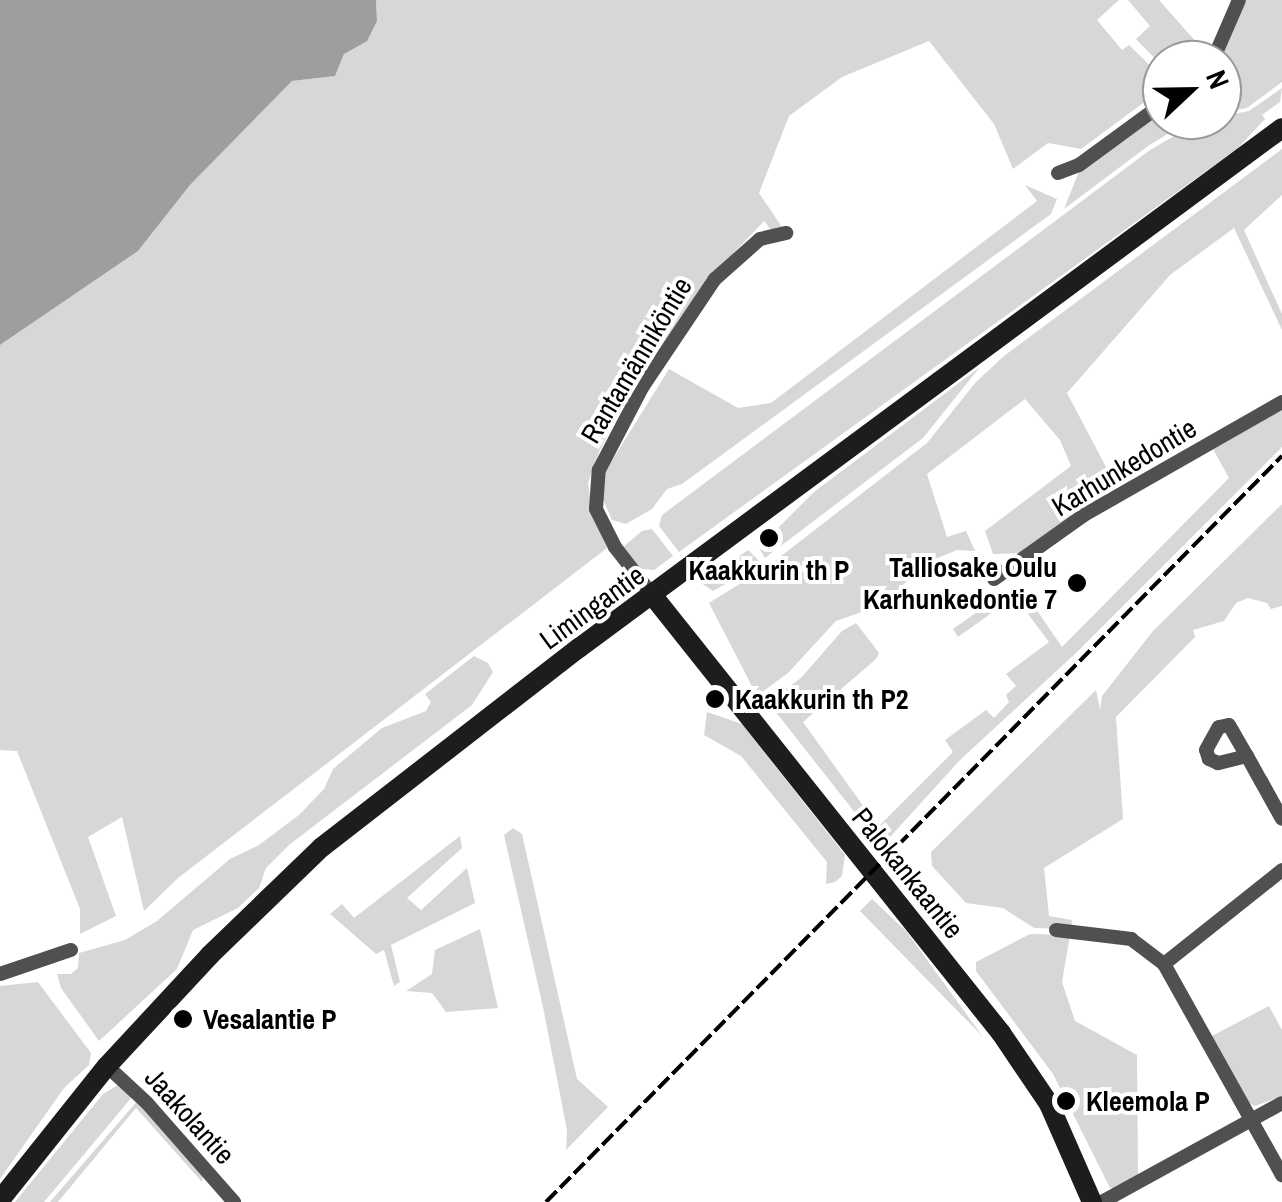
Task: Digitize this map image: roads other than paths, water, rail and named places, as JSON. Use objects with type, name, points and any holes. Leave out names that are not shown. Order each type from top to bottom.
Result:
[{"type":"main road","name":"Limingantie","points":[[0,1200],[108,1066],[210,955],[322,847],[1282,128]]},
{"type":"main road","name":"Palokankaantie","points":[[653,596],[1001,1033],[1049,1104],[1092,1202]]},
{"type":"street","points":[[1222,40],[1239,0]]},
{"type":"street","points":[[1058,173],[1079,165],[1142,119]]},
{"type":"street","name":"Rantamänniköntie","points":[[653,596],[615,547],[596,509],[598,470],[643,386],[714,279],[760,238],[786,233]]},
{"type":"street","name":"Karhunkedontie","points":[[994,578],[1097,507],[1282,402]]},
{"type":"street","points":[[1248,756],[1282,819]]},
{"type":"street","points":[[1164,964],[1282,870]]},
{"type":"street","points":[[1056,930],[1138,942],[1164,964],[1282,1175]]},
{"type":"street","points":[[0,974],[71,950]]},
{"type":"street","name":"Jaakolantie","points":[[108,1066],[147,1103],[234,1202]]},
{"type":"street","points":[[1102,1202],[1282,1103]]},
{"type":"railway","points":[[546,1202],[1282,456]]},
{"type":"place","name":"Kaakkurin th P","points":[[769,538]]},
{"type":"place","name":"Talliosake Oulu Karhunkedontie 7","points":[[1077,583]]},
{"type":"place","name":"Kaakkurin th P2","points":[[715,699]]},
{"type":"place","name":"Vesalantie P","points":[[183,1019]]},
{"type":"place","name":"Kleemola P","points":[[1066,1101]]}]
